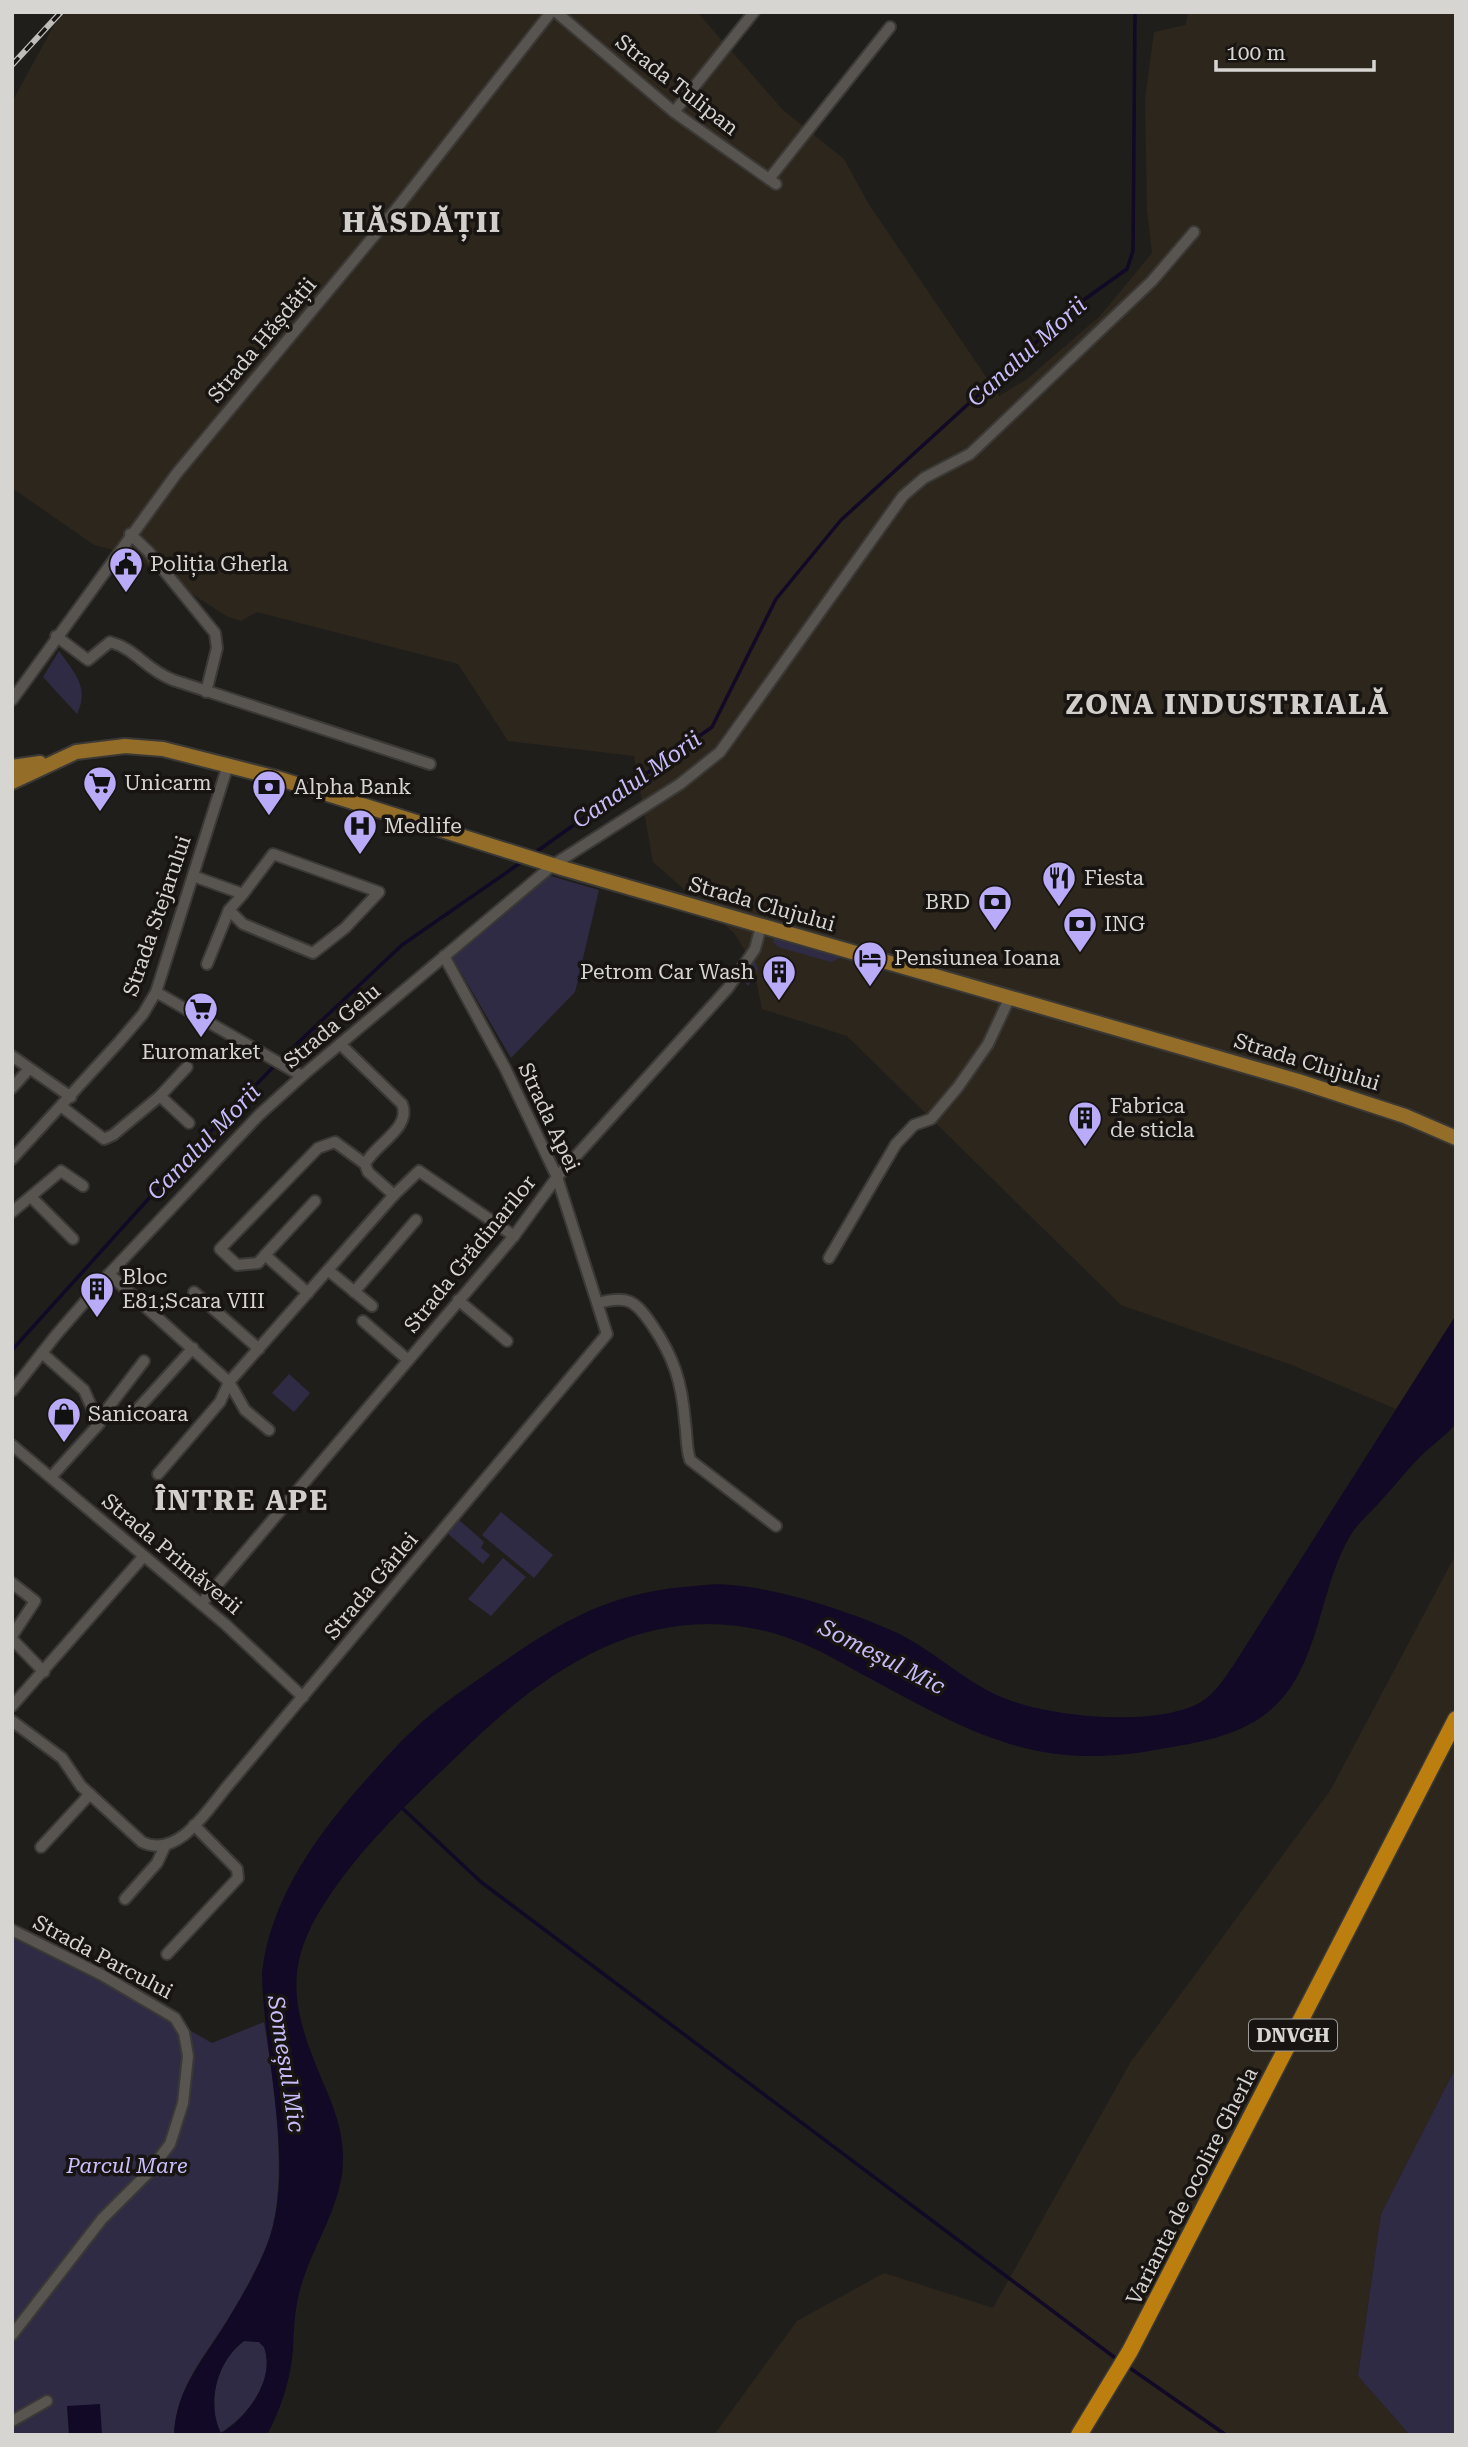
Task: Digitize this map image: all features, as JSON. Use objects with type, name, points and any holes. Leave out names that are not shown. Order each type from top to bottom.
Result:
[{"type":"highway","name":"Varianta de ocolire Gherla","points":[[1079,2435],[1130,2351],[1456,1719]]},
{"type":"main road","name":"Strada Clujului","points":[[12,782],[76,752],[125,746],[163,749],[228,765],[546,863],[1342,1094],[1405,1116],[1456,1138]]},
{"type":"main road","name":"Strada Clujului","points":[[12,766],[51,762]]},
{"type":"street","name":"Strada Hășdății","points":[[12,699],[177,473],[393,213],[551,12]]},
{"type":"street","name":"Strada Tulipan","points":[[556,12],[674,112],[773,182],[890,27]]},
{"type":"street","points":[[674,112],[754,12]]},
{"type":"street","name":"Strada Gelu","points":[[12,1391],[109,1274],[259,1115],[302,1076],[444,956],[546,863],[670,791],[720,752],[903,496],[924,478],[970,454],[1152,281],[1194,232]]},
{"type":"street","points":[[130,534],[148,551],[215,633],[217,648],[206,692]]},
{"type":"street","points":[[56,636],[89,660],[110,642],[125,646],[154,672],[206,692],[430,764]]},
{"type":"street","name":"Strada Stejarului","points":[[12,1160],[143,1014],[156,992],[228,765]]},
{"type":"street","points":[[206,964],[229,911],[273,854],[379,892],[345,928],[313,953],[243,924],[229,911]]},
{"type":"street","points":[[193,876],[243,894]]},
{"type":"street","name":"Strada Grădinarilor","points":[[201,1604],[514,1237],[557,1177],[728,988],[755,949],[761,926]]},
{"type":"street","name":"Strada Apei","points":[[444,956],[511,1080],[557,1177],[607,1334]]},
{"type":"street","points":[[156,992],[302,1076]]},
{"type":"street","points":[[829,1258],[896,1144],[914,1125],[931,1119],[958,1087],[988,1044],[1010,997]]},
{"type":"street","points":[[340,1044],[402,1104],[405,1113],[403,1122],[365,1164]]},
{"type":"street","points":[[12,1056],[71,1097]]},
{"type":"street","points":[[62,1107],[104,1139],[160,1096],[187,1067]]},
{"type":"street","points":[[12,1088],[29,1069]]},
{"type":"street","points":[[160,1096],[189,1124]]},
{"type":"street","points":[[314,1201],[258,1263],[237,1265],[220,1249],[327,1142],[335,1142],[365,1164],[368,1172],[394,1195]]},
{"type":"street","points":[[12,1212],[61,1171],[83,1186]]},
{"type":"street","points":[[158,1474],[220,1402],[229,1382],[394,1195],[419,1171],[514,1237]]},
{"type":"street","points":[[31,1197],[73,1238]]},
{"type":"street","points":[[354,1292],[416,1220]]},
{"type":"street","points":[[265,1255],[308,1293]]},
{"type":"street","points":[[329,1271],[372,1306]]},
{"type":"street","points":[[109,1274],[229,1382],[245,1410],[269,1430]]},
{"type":"street","points":[[194,1292],[259,1349]]},
{"type":"street","points":[[598,1303],[618,1297],[631,1301],[644,1313],[670,1351],[681,1389],[690,1460],[776,1526]]},
{"type":"street","points":[[458,1300],[508,1341]]},
{"type":"street","points":[[363,1321],[408,1360]]},
{"type":"street","name":"Strada Gârlei","points":[[166,1846],[194,1825],[607,1334]]},
{"type":"street","points":[[134,1414],[193,1348]]},
{"type":"street","points":[[43,1353],[84,1390],[99,1424],[51,1478]]},
{"type":"street","points":[[97,1421],[144,1362]]},
{"type":"street","name":"Strada Primăverii","points":[[12,1445],[201,1604],[303,1697]]},
{"type":"street","points":[[12,1706],[143,1557]]},
{"type":"street","points":[[12,1583],[35,1601],[12,1638],[44,1672]]},
{"type":"street","points":[[12,1721],[62,1758],[73,1777],[142,1842],[153,1847],[166,1846]]},
{"type":"street","points":[[41,1847],[90,1794]]},
{"type":"street","points":[[167,1954],[238,1878],[237,1870],[194,1825]]},
{"type":"street","points":[[125,1899],[157,1863],[166,1846]]},
{"type":"street","name":"Strada Parcului","points":[[12,1930],[101,1975],[175,2018],[184,2034],[188,2056],[183,2103],[170,2144],[148,2173],[102,2219],[12,2335]]},
{"type":"street","points":[[12,2421],[47,2401]]},
{"type":"shaded area","points":[[61,12],[697,12],[783,110],[844,159],[868,203],[999,396],[1027,379],[1100,316],[1152,253],[1147,210],[1145,99],[1154,32],[1186,25],[1188,12],[1456,12],[1456,1315],[1396,1409],[1292,1365],[1121,1305],[847,1036],[762,1009],[752,962],[734,933],[653,862],[634,756],[508,741],[458,664],[257,612],[241,621],[228,617],[130,554],[94,545],[12,488],[12,102]]},
{"type":"shaded area","points":[[1456,1554],[1456,2067],[1381,2214],[1358,2376],[1410,2435],[714,2435],[797,2321],[884,2273],[993,2308],[1130,2063],[1330,1791]]},
{"type":"green space","points":[[59,651],[75,673],[81,688],[81,705],[77,714],[43,677]]},
{"type":"green space","points":[[547,875],[599,890],[575,992],[511,1058],[452,957]]},
{"type":"green space","points":[[774,937],[840,955],[840,958],[831,962],[778,947],[773,942]]},
{"type":"green space","points":[[755,961],[758,969],[748,986],[740,977]]},
{"type":"green space","points":[[289,1374],[310,1393],[294,1412],[272,1393]]},
{"type":"green space","points":[[501,1512],[553,1555],[534,1578],[482,1535]]},
{"type":"green space","points":[[458,1519],[484,1542],[481,1548],[490,1555],[483,1564],[446,1532]]},
{"type":"green space","points":[[503,1558],[526,1577],[491,1616],[468,1599]]},
{"type":"green space","name":"Parcul Mare","points":[[12,1934],[86,1971],[212,2043],[264,2022],[278,2135],[278,2194],[274,2221],[267,2245],[252,2277],[190,2379],[179,2405],[174,2435],[12,2435]]},
{"type":"green space","points":[[1456,2067],[1456,2435],[1410,2435],[1358,2376],[1381,2214]]},
{"type":"green space","points":[[244,2341],[259,2342],[264,2347],[266,2372],[257,2396],[249,2407],[220,2433],[214,2408],[217,2383],[227,2360]]},
{"type":"water","name":"Someșul Mic","points":[[1456,1315],[1456,1424],[1414,1463],[1352,1533],[1340,1556],[1316,1632],[1295,1680],[1280,1701],[1260,1718],[1236,1731],[1196,1743],[1113,1755],[1075,1756],[1040,1751],[975,1731],[908,1699],[822,1652],[791,1639],[745,1627],[701,1624],[659,1629],[619,1641],[581,1659],[544,1682],[509,1709],[433,1779],[354,1862],[321,1909],[309,1932],[297,1974],[300,2014],[305,2035],[337,2117],[343,2157],[339,2189],[298,2297],[288,2382],[267,2435],[174,2435],[179,2404],[185,2390],[252,2278],[273,2226],[278,2197],[278,2133],[262,1972],[268,1939],[279,1908],[310,1850],[351,1797],[405,1738],[451,1698],[547,1633],[596,1608],[652,1591],[713,1584],[771,1591],[856,1616],[907,1638],[973,1682],[1001,1697],[1046,1710],[1102,1717],[1130,1717],[1181,1710],[1206,1698],[1219,1686]],"holes":[[[244,2341],[259,2342],[264,2347],[267,2359],[263,2384],[249,2408],[221,2433],[214,2409],[221,2371],[235,2349]]]},
{"type":"water","points":[[100,2404],[102,2435],[69,2435],[67,2406]]},
{"type":"waterway","name":"Canalul Morii","points":[[533,854],[712,727],[776,599],[841,520],[1078,304],[1127,269],[1133,251],[1135,12]]},
{"type":"waterway","name":"Canalul Morii","points":[[12,1350],[198,1144],[286,1054],[402,945],[523,861]]},
{"type":"waterway","points":[[401,1807],[481,1882],[1118,2360]]},
{"type":"waterway","points":[[1127,2366],[1226,2435]]},
{"type":"railway","points":[[12,65],[61,12]]},
{"type":"place","name":"Poliția Gherla","points":[[126,594]]},
{"type":"place","name":"Unicarm","points":[[100,813]]},
{"type":"place","name":"Alpha Bank","points":[[269,817]]},
{"type":"place","name":"Medlife","points":[[360,856]]},
{"type":"place","name":"Fiesta","points":[[1059,908]]},
{"type":"place","name":"BRD","points":[[995,932]]},
{"type":"place","name":"ING","points":[[1080,954]]},
{"type":"place","name":"Pensiunea Ioana","points":[[870,988]]},
{"type":"place","name":"Petrom Car Wash","points":[[779,1002]]},
{"type":"place","name":"Euromarket","points":[[201,1039]]},
{"type":"place","name":"Fabrica de sticla","points":[[1085,1148]]},
{"type":"place","name":"Bloc E81;Scara VIII","points":[[97,1319]]},
{"type":"place","name":"Sanicoara","points":[[64,1444]]},
{"type":"district","name":"HĂSDĂȚII","points":[[422,222]]},
{"type":"district","name":"ZONA INDUSTRIALĂ","points":[[1228,704]]},
{"type":"district","name":"ÎNTRE APE","points":[[242,1500]]}]
